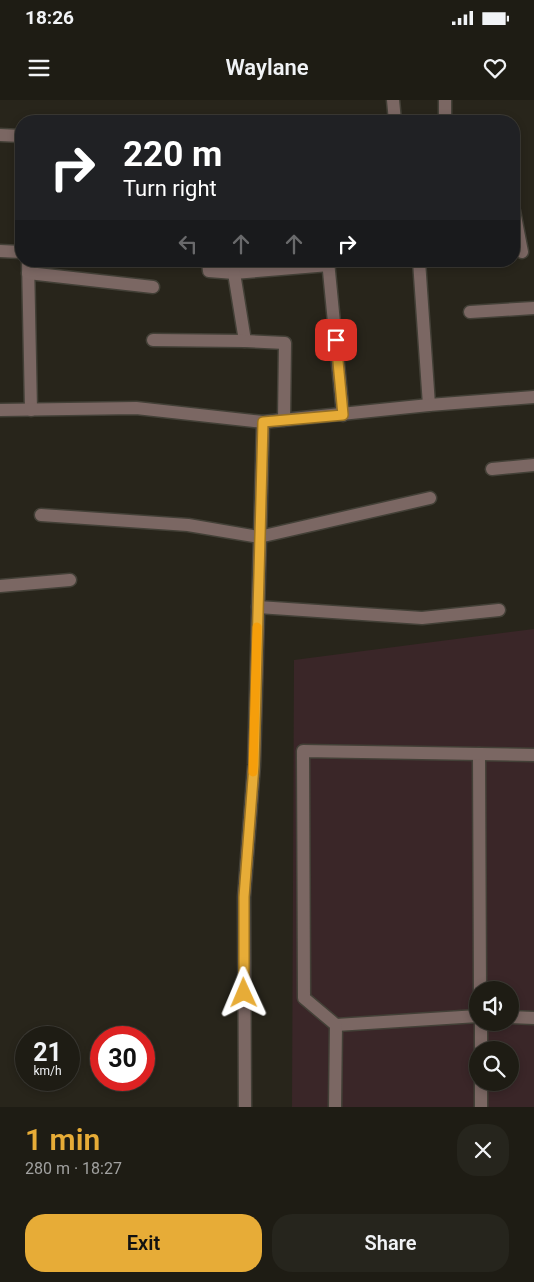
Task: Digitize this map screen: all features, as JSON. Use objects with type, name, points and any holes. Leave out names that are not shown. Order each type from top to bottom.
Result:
[{"type":"street","points":[[393,100],[394,115]]},
{"type":"street","points":[[445,100],[446,115]]},
{"type":"street","points":[[0,135],[15,136]]},
{"type":"street","points":[[520,242],[522,252]]},
{"type":"street","points":[[0,251],[15,252]]},
{"type":"street","points":[[31,410],[28,267],[153,287]]},
{"type":"street","points":[[209,267],[209,271],[234,273],[290,267]]},
{"type":"street","points":[[328,267],[343,415]]},
{"type":"street","points":[[419,267],[429,405]]},
{"type":"street","points":[[234,273],[245,341]]},
{"type":"street","points":[[470,312],[534,308]]},
{"type":"street","points":[[153,340],[245,341],[285,344],[284,420]]},
{"type":"street","points":[[0,410],[136,408],[263,422],[429,405],[534,397]]},
{"type":"street","points":[[246,1107],[244,897],[254,765],[263,422]]},
{"type":"street","points":[[492,470],[534,465]]},
{"type":"street","points":[[41,515],[188,525],[259,537],[430,498]]},
{"type":"street","points":[[0,586],[70,580]]},
{"type":"street","points":[[258,607],[422,618],[499,610]]},
{"type":"street","points":[[469,1017],[336,1025],[304,998],[303,751],[534,755]]},
{"type":"street","points":[[479,754],[480,981]]},
{"type":"street","points":[[519,1017],[534,1018]]},
{"type":"street","points":[[334,1107],[336,1025]]},
{"type":"street","points":[[481,1091],[481,1107]]},
{"type":"shaded area","points":[[534,629],[534,1107],[292,1107],[294,660]]},
{"type":"slow traffic","points":[[253,772],[257,627]]},
{"type":"route","points":[[244,993],[244,897],[254,765],[263,422],[343,415],[336,340]]}]
